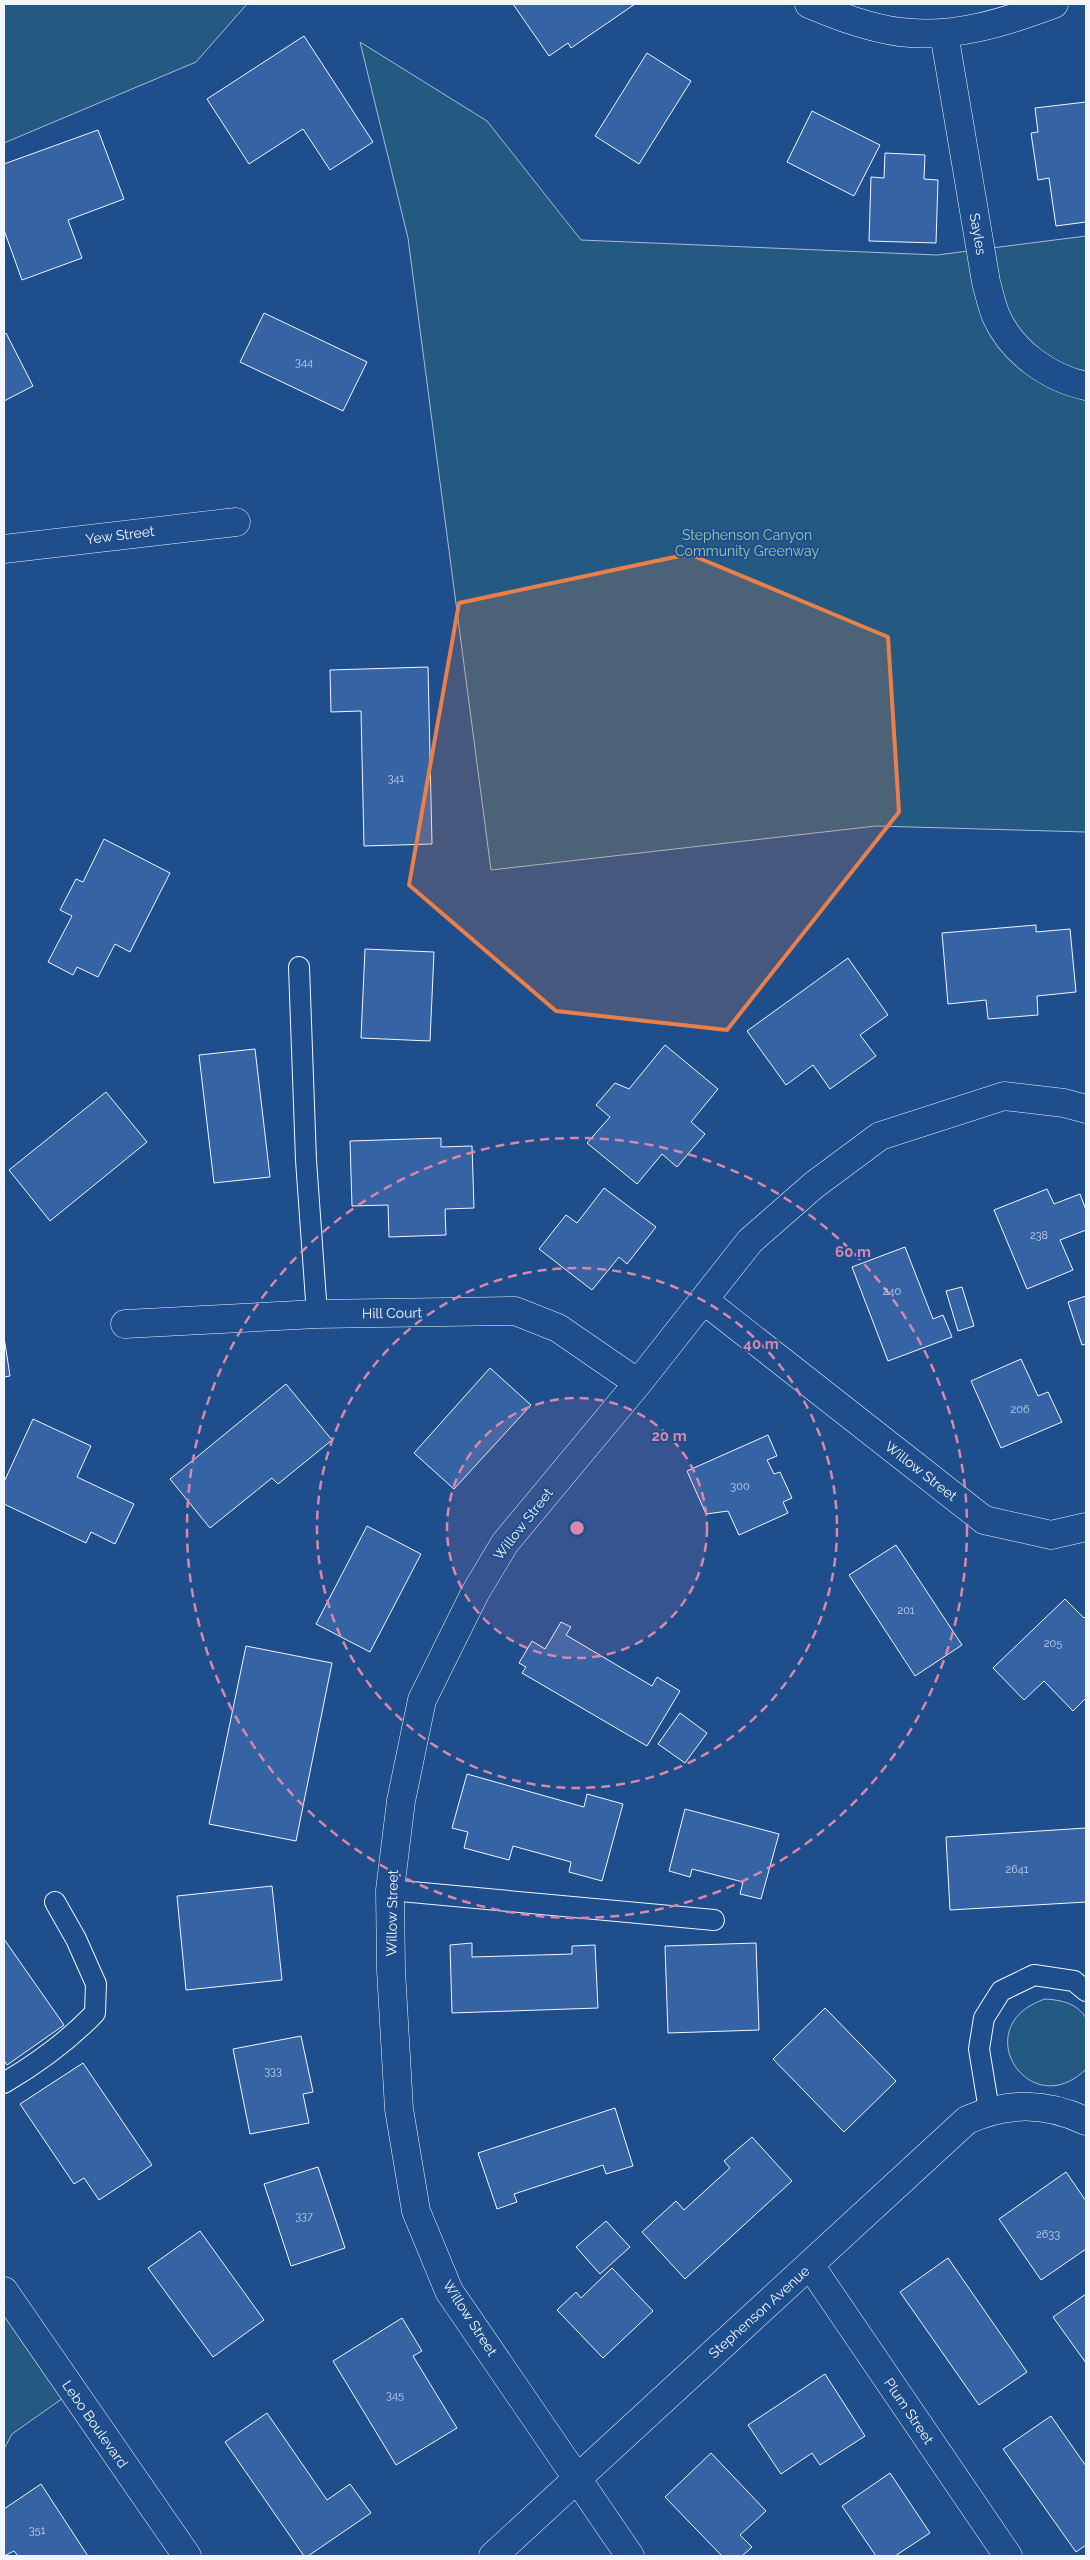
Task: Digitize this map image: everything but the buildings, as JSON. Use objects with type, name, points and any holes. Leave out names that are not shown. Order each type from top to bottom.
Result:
[{"type":"street","points":[[809,4],[849,20],[901,32],[944,33],[1006,22],[1054,4]]},
{"type":"street","name":"Sayles","points":[[944,33],[986,282],[996,317],[1020,353],[1067,382],[1086,386]]},
{"type":"street","name":"Yew Street","points":[[4,548],[236,522]]},
{"type":"street","name":"Willow Street","points":[[630,2556],[449,2291],[416,2210],[400,2109],[391,1970],[390,1890],[400,1801],[422,1700],[475,1593],[505,1543],[705,1302],[750,1241],[814,1185],[880,1136],[1004,1096],[1064,1102],[1086,1109]]},
{"type":"street","name":"Willow Street","points":[[705,1302],[984,1520],[1052,1535],[1086,1527]]},
{"type":"street","name":"Hill Court","points":[[125,1324],[317,1314],[515,1311],[558,1328],[638,1383]]},
{"type":"street","name":"Stephenson Avenue","points":[[493,2556],[966,2120],[989,2110],[1008,2107],[1043,2107],[1071,2114],[1086,2121]]},
{"type":"street","name":"Plum Street","points":[[810,2265],[1008,2556]]},
{"type":"street","name":"Lebo Boulevard","points":[[4,2291],[187,2556]]},
{"type":"lane","points":[[299,967],[306,1160],[317,1314]]},
{"type":"lane","points":[[390,1890],[714,1920]]},
{"type":"lane","points":[[4,2083],[32,2066],[67,2040],[95,2014],[96,1984],[76,1939],[55,1902]]},
{"type":"lane","points":[[989,2110],[979,2049],[984,2018],[1001,1991],[1034,1975],[1074,1981],[1086,1991]]},
{"type":"highlighted area","points":[[689,554],[888,637],[899,812],[727,1030],[556,1011],[409,885],[459,603]]},
{"type":"green space","points":[[4,4],[247,4],[196,62],[4,143]]},
{"type":"green space","name":"Stephenson Canyon Community Greenway","points":[[360,42],[487,121],[581,240],[937,255],[1086,236],[1086,832],[876,826],[491,870],[408,238]]},
{"type":"green space","points":[[1045,1999],[1068,2003],[1078,2009],[1086,2018],[1086,2069],[1065,2083],[1045,2085],[1027,2079],[1014,2065],[1008,2048],[1010,2029],[1021,2012]]},
{"type":"green space","points":[[4,2291],[73,2391],[12,2434],[4,2449]]}]
